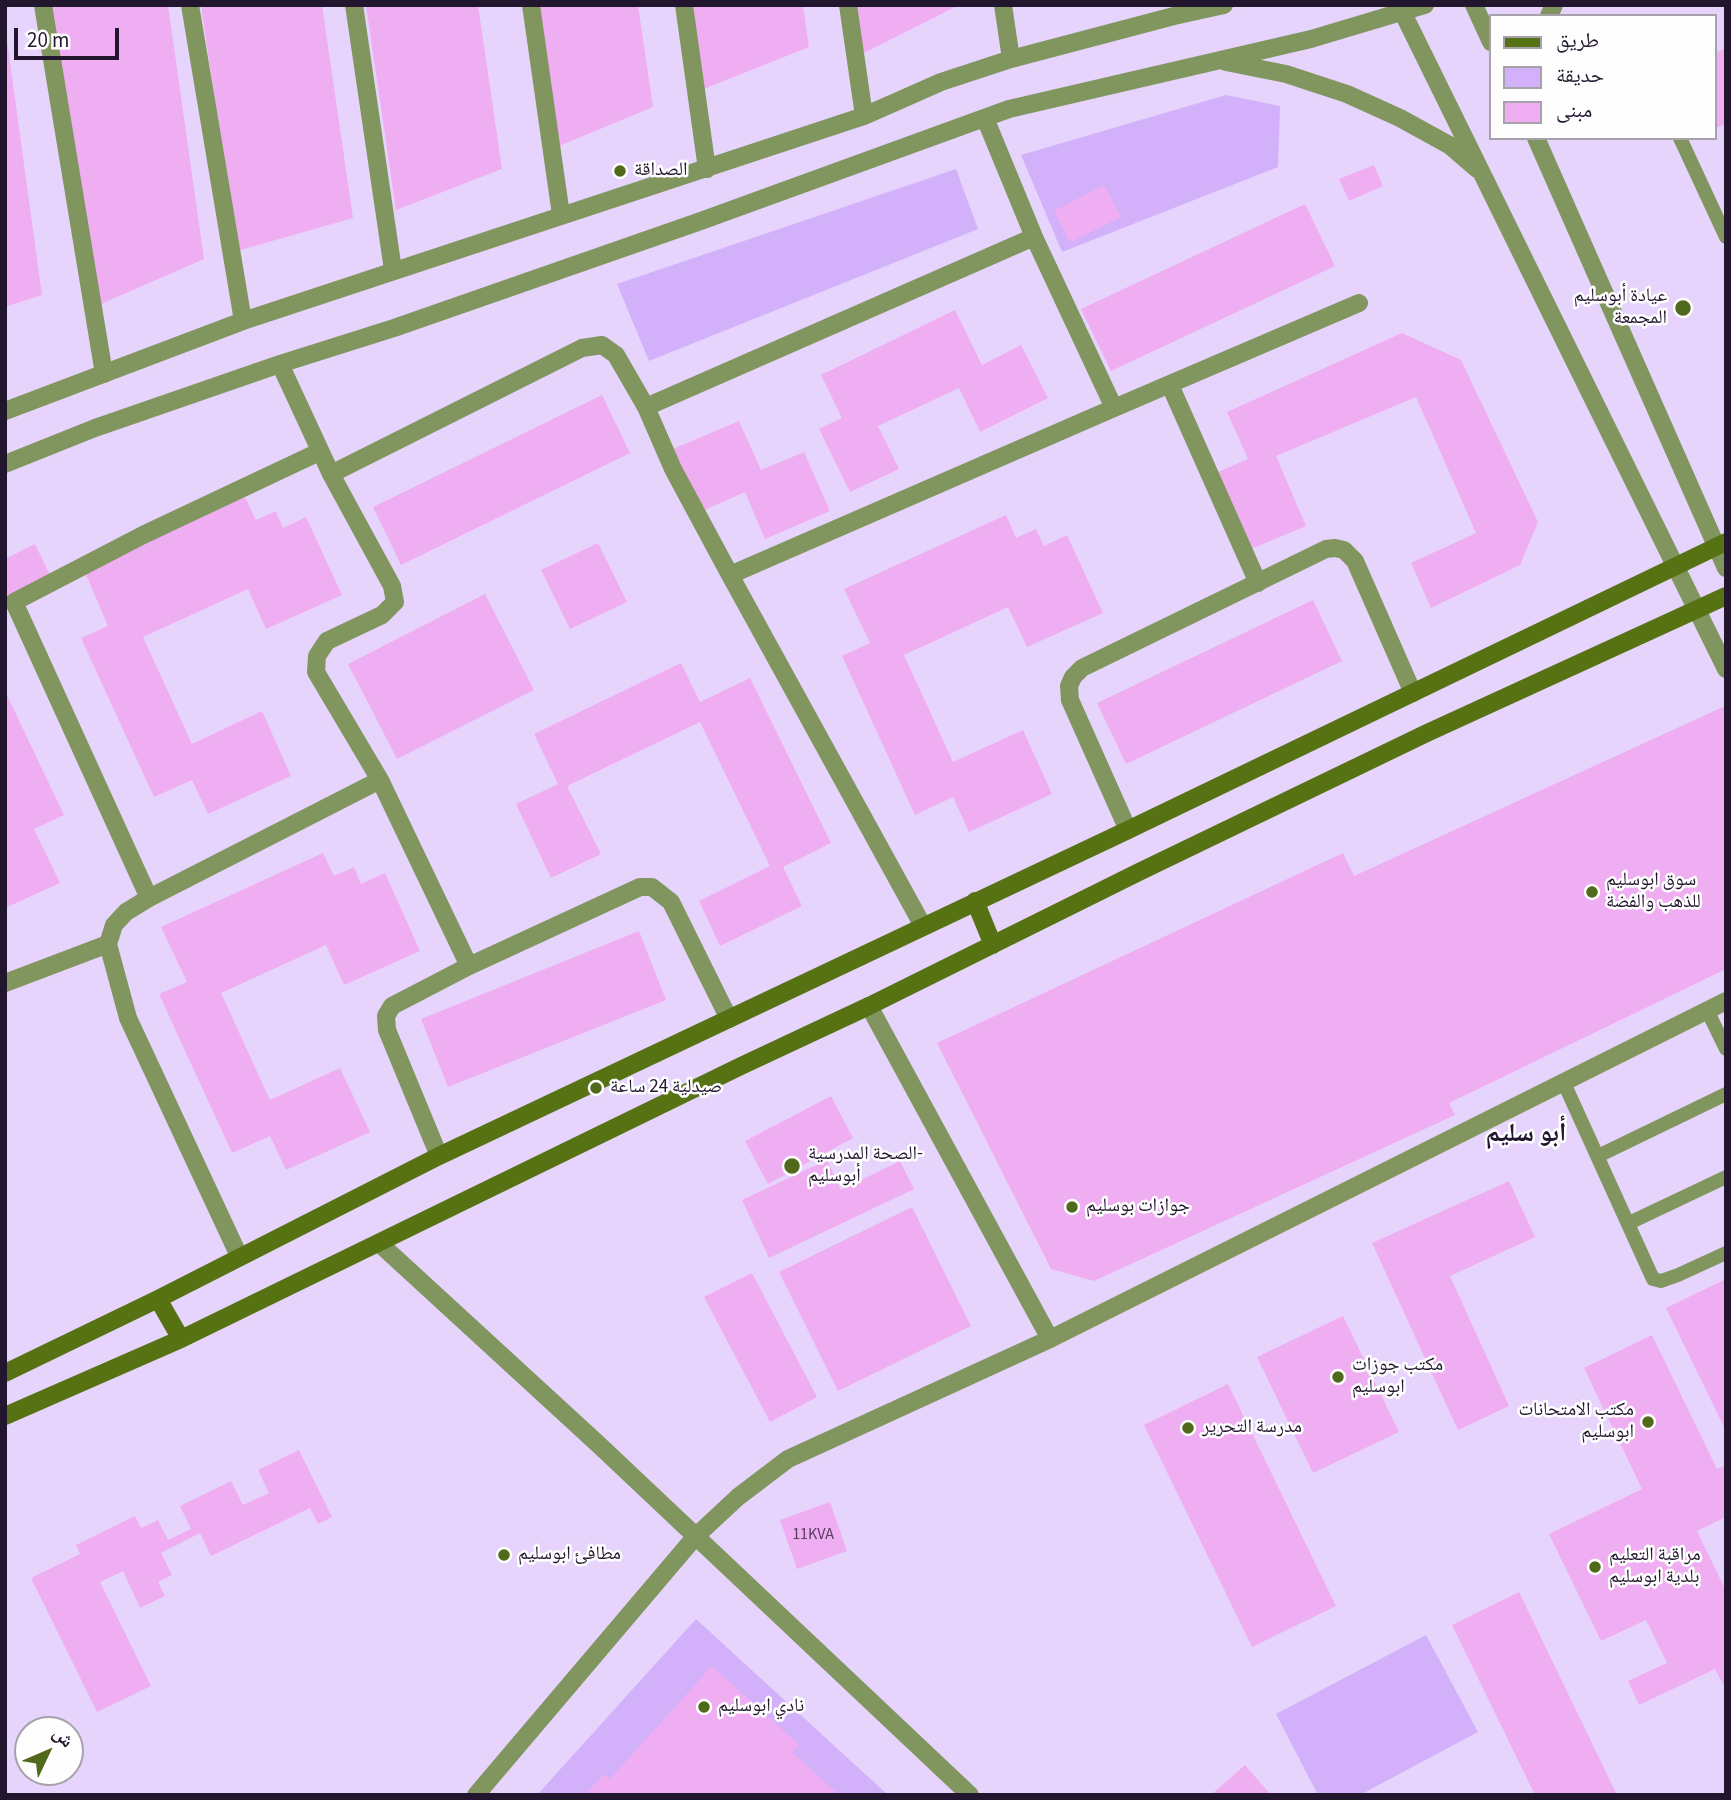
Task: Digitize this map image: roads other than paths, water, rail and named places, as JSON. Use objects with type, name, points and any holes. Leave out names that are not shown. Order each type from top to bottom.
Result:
[{"type":"main road","points":[[5,1373],[158,1299],[439,1156],[1128,830],[1721,544]]},
{"type":"main road","points":[[5,1416],[181,1339],[1427,733],[1726,596]]},
{"type":"main road","points":[[975,901],[993,945]]},
{"type":"main road","points":[[158,1299],[181,1339]]},
{"type":"street","points":[[43,5],[104,374]]},
{"type":"street","points":[[190,5],[243,321]]},
{"type":"street","points":[[354,5],[393,270]]},
{"type":"street","points":[[531,5],[561,215]]},
{"type":"street","points":[[684,5],[707,169]]},
{"type":"street","points":[[848,5],[863,116]]},
{"type":"street","points":[[1003,5],[1011,59]]},
{"type":"street","points":[[5,411],[243,321],[863,116],[941,82],[1011,59],[1224,5]]},
{"type":"street","points":[[5,464],[95,428],[394,328],[1009,109],[1311,38],[1401,9],[1425,5]]},
{"type":"street","points":[[1474,5],[1490,40]]},
{"type":"street","points":[[1401,9],[1726,669]]},
{"type":"street","points":[[1219,61],[1286,74],[1347,94],[1400,118],[1449,145],[1485,175]]},
{"type":"street","points":[[985,118],[1034,237],[1114,408]]},
{"type":"street","points":[[1537,140],[1721,544],[1726,568]]},
{"type":"street","points":[[646,407],[1034,237]]},
{"type":"street","points":[[730,575],[1359,303]]},
{"type":"street","points":[[331,474],[582,348],[602,345],[616,355],[646,407],[673,469],[923,926]]},
{"type":"street","points":[[280,364],[331,474],[392,586],[395,602],[382,615],[327,641],[317,656],[316,673],[380,780],[469,966]]},
{"type":"street","points":[[1170,385],[1258,583]]},
{"type":"street","points":[[149,898],[9,603],[143,535],[320,452]]},
{"type":"street","points":[[1128,830],[1070,700],[1069,686],[1073,677],[1082,668],[1326,549],[1344,550],[1355,561],[1413,692]]},
{"type":"street","points":[[239,1256],[128,1017],[108,944],[114,925],[126,912],[149,898],[380,780]]},
{"type":"street","points":[[439,1156],[387,1030],[386,1016],[393,1006],[469,966],[640,887],[652,887],[671,902],[729,1019]]},
{"type":"street","points":[[5,983],[108,944]]},
{"type":"street","points":[[476,1795],[695,1537],[738,1497],[788,1459],[1050,1339],[1726,1001]]},
{"type":"street","points":[[869,1006],[1050,1339]]},
{"type":"street","points":[[379,1243],[598,1444],[970,1795]]},
{"type":"lane","points":[[1681,140],[1726,237]]},
{"type":"lane","points":[[1707,1010],[1726,1049]]},
{"type":"lane","points":[[1563,1083],[1653,1279],[1661,1281],[1678,1275],[1726,1253]]},
{"type":"lane","points":[[1598,1156],[1726,1094]]},
{"type":"lane","points":[[1629,1223],[1726,1178]]},
{"type":"place","name":"الصداقة","points":[[620,171]]},
{"type":"place","name":"عيادة أبوسليم المجمعة","points":[[1683,308]]},
{"type":"place","name":"سوق ابوسليم للذهب والفضة","points":[[1592,892]]},
{"type":"place","name":"صيدلية 24 ساعة","points":[[596,1088]]},
{"type":"place","name":"الصحة المدرسية- أبوسليم","points":[[792,1166]]},
{"type":"place","name":"جوازات بوسليم","points":[[1072,1207]]},
{"type":"place","name":"مكتب جوزات ابوسليم","points":[[1338,1377]]},
{"type":"place","name":"مكتب الامتحانات ابوسليم","points":[[1648,1422]]},
{"type":"place","name":"مدرسة التحرير","points":[[1188,1428]]},
{"type":"place","name":"مطافئ ابوسليم","points":[[504,1555]]},
{"type":"place","name":"مراقبة التعليم بلدية ابوسليم","points":[[1595,1567]]},
{"type":"place","name":"نادي ابوسليم","points":[[704,1707]]},
{"type":"district","name":"أبو سليم","points":[[1526,1135]]}]
